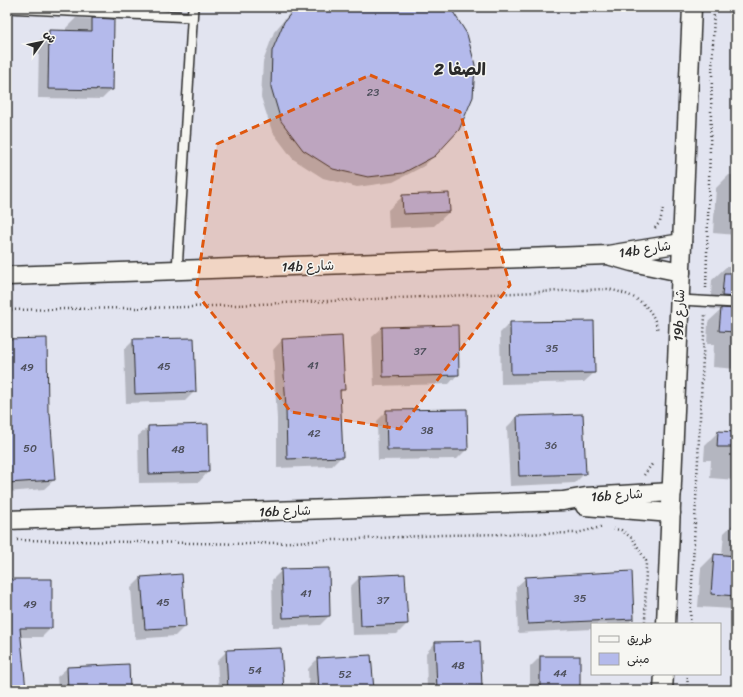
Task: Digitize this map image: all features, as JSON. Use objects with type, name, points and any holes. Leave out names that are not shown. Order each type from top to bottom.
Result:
[{"type":"street","name":"19b شارع","points":[[666,623],[692,7]]},
{"type":"street","name":"14b شارع","points":[[7,276],[608,255],[682,243]]},
{"type":"street","name":"14b شارع","points":[[608,255],[632,262],[681,272]]},
{"type":"street","name":"16b شارع","points":[[7,520],[563,501],[586,497],[672,492]]},
{"type":"street","name":"16b شارع","points":[[563,501],[584,506],[671,513]]},
{"type":"street","points":[[663,690],[664,675]]},
{"type":"lane","points":[[177,270],[192,7]]},
{"type":"lane","points":[[7,8],[192,17]]},
{"type":"lane","points":[[680,300],[736,302]]},
{"type":"path","points":[[652,231],[660,222],[664,204]]},
{"type":"path","points":[[7,310],[190,307],[607,289],[624,292],[639,300],[652,313],[658,329],[658,337]]},
{"type":"path","points":[[640,479],[652,465],[654,460]]},
{"type":"path","points":[[15,540],[249,544],[443,535],[577,533],[602,527],[621,530],[633,538],[646,561],[645,623]]},
{"type":"path","points":[[687,690],[688,675]]},
{"type":"highlighted area","points":[[370,75],[460,112],[510,285],[400,429],[291,412],[196,293],[217,144]]},
{"type":"building","points":[[296,7],[450,7],[467,34],[475,65],[473,97],[459,130],[435,156],[403,173],[368,177],[333,169],[303,150],[281,121],[271,87],[272,51],[284,22]]},
{"type":"building","points":[[92,18],[114,19],[113,90],[48,89],[49,30],[92,31]]},
{"type":"building","points":[[449,193],[450,212],[403,214],[402,195]]},
{"type":"building","points":[[724,273],[736,273],[736,297],[722,296]]},
{"type":"building","points":[[721,308],[736,309],[736,332],[719,331]]},
{"type":"building","points":[[594,321],[595,373],[511,374],[510,322]]},
{"type":"building","points":[[458,325],[459,375],[383,377],[382,327]]},
{"type":"building","points":[[342,336],[345,390],[340,390],[343,457],[287,459],[282,339]]},
{"type":"building","points":[[47,338],[48,413],[50,413],[55,480],[7,483],[7,339]]},
{"type":"building","points":[[194,338],[196,392],[135,394],[133,339]]},
{"type":"building","points":[[467,409],[468,450],[387,450],[386,410]]},
{"type":"building","points":[[583,414],[586,474],[519,476],[517,416]]},
{"type":"building","points":[[208,424],[209,472],[149,474],[148,426]]},
{"type":"building","points":[[718,431],[736,432],[736,447],[717,447]]},
{"type":"building","points":[[714,554],[736,556],[736,596],[711,594]]},
{"type":"building","points":[[329,568],[330,616],[283,618],[281,569]]},
{"type":"building","points":[[632,571],[634,619],[528,624],[525,577]]},
{"type":"building","points":[[182,574],[186,627],[145,629],[141,577]]},
{"type":"building","points":[[405,574],[408,624],[361,626],[359,576]]},
{"type":"building","points":[[7,579],[52,579],[52,628],[20,628],[26,690],[7,690]]},
{"type":"building","points":[[480,641],[482,687],[437,689],[435,642]]},
{"type":"building","points":[[281,648],[284,690],[228,690],[226,650]]},
{"type":"building","points":[[371,655],[374,690],[319,690],[317,658]]},
{"type":"building","points":[[540,656],[580,656],[580,690],[540,690]]},
{"type":"building","points":[[129,664],[130,690],[68,690],[67,667]]},
{"type":"district","name":"الصفا 2","points":[[460,69]]}]
